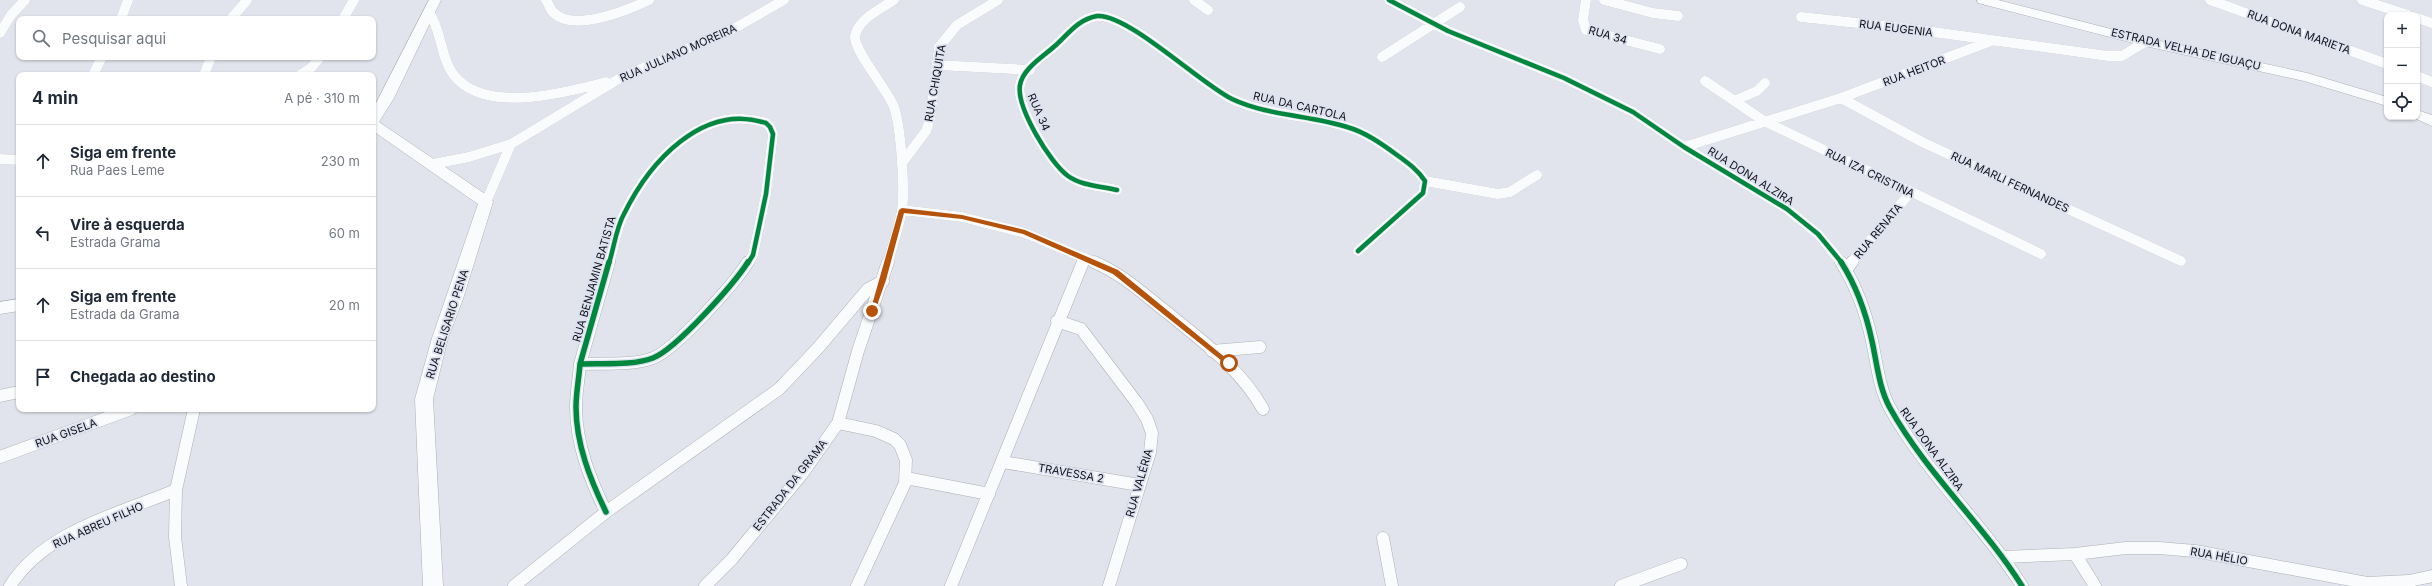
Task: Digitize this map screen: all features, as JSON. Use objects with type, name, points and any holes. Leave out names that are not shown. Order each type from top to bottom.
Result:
[{"type":"street","points":[[0,33],[11,15],[25,0]]},
{"type":"street","points":[[122,16],[128,0]]},
{"type":"street","points":[[234,16],[247,0]]},
{"type":"street","points":[[345,16],[354,0]]},
{"type":"street","points":[[546,0],[548,9],[558,17],[576,21],[612,14],[649,0]]},
{"type":"street","name":"RUA JULIANO MOREIRA","points":[[433,164],[469,157],[511,144],[622,77],[736,28],[784,0]]},
{"type":"street","name":"ESTRADA DA GRAMA","points":[[705,586],[732,559],[802,474],[838,423],[858,351],[883,280],[902,210],[902,163],[895,110],[889,94],[857,48],[855,37],[860,24],[894,0]]},
{"type":"street","name":"RUA CHIQUITA","points":[[902,163],[926,131],[930,119],[939,47],[951,30],[998,0]]},
{"type":"street","points":[[1194,0],[1208,10]]},
{"type":"street","name":"RUA DONA ALZIRA","points":[[1389,0],[1431,25],[1552,72],[1616,103],[1659,128],[1684,147],[1780,203],[1818,234],[1832,249],[1846,270],[1868,321],[1885,397],[1893,412],[1940,481],[2003,557],[2022,586]]},
{"type":"street","name":"RUA 34","points":[[1586,0],[1583,26],[1586,30],[1660,48]]},
{"type":"street","points":[[1604,0],[1653,13],[1678,16]]},
{"type":"street","name":"ESTRADA VELHA DE IGUAÇU","points":[[1983,0],[2007,2],[2145,42],[2306,77],[2384,101]]},
{"type":"street","name":"RUA DONA MARIETA","points":[[2210,0],[2384,63]]},
{"type":"street","points":[[2362,0],[2399,12]]},
{"type":"street","points":[[432,6],[438,22],[445,58],[453,74],[464,85],[488,95],[514,98],[537,97],[622,77]]},
{"type":"street","points":[[376,115],[387,98],[432,6]]},
{"type":"street","points":[[1382,56],[1460,7]]},
{"type":"street","name":"RUA DA CARTOLA","points":[[1080,21],[1107,16],[1157,47],[1219,93],[1242,103],[1270,111],[1350,128],[1404,160],[1419,172],[1425,181]]},
{"type":"street","name":"RUA EUGENIA","points":[[1801,17],[1904,28],[1991,41]]},
{"type":"street","points":[[2420,19],[2432,23]]},
{"type":"street","name":"RUA 34","points":[[1080,21],[1030,70],[1020,83],[1020,97],[1033,126],[1049,153],[1067,175],[1087,183],[1117,190]]},
{"type":"street","name":"RUA HEITOR","points":[[1684,147],[1841,98],[1991,41],[2115,57],[2122,56],[2145,42]]},
{"type":"street","points":[[94,72],[100,60]]},
{"type":"street","points":[[205,72],[210,60]]},
{"type":"street","points":[[305,72],[311,68],[318,60]]},
{"type":"street","points":[[937,65],[1030,70]]},
{"type":"street","points":[[2420,77],[2432,82]]},
{"type":"street","name":"RUA IZA CRISTINA","points":[[1706,81],[1736,100],[1764,121],[1910,193],[2040,254]]},
{"type":"street","points":[[1736,100],[1757,91],[1765,83]]},
{"type":"street","name":"RUA MARLI FERNANDES","points":[[1841,98],[1922,142],[2181,261]]},
{"type":"street","points":[[2420,115],[2432,121]]},
{"type":"street","name":"RUA BENJAMIN BATISTA","points":[[580,364],[623,363],[654,358],[688,332],[742,272],[753,255],[766,194],[773,134],[772,125],[745,119],[723,119],[701,126],[677,144],[635,193],[623,215],[611,249],[580,364],[576,407],[579,438],[589,476],[606,512]]},
{"type":"street","points":[[376,126],[486,202],[511,144]]},
{"type":"street","points":[[0,159],[16,160]]},
{"type":"street","points":[[1358,251],[1423,193],[1425,181],[1498,194],[1510,192],[1536,175]]},
{"type":"street","name":"RUA RENATA","points":[[1846,270],[1910,193]]},
{"type":"street","name":"RUA BELISARIO PENA","points":[[433,586],[424,399],[440,338],[455,299],[486,202]]},
{"type":"street","points":[[902,210],[962,217],[1025,233],[1116,272],[1239,374],[1253,391],[1263,409]]},
{"type":"street","points":[[951,586],[1003,462],[1057,321],[1084,259]]},
{"type":"street","points":[[514,586],[606,512],[738,420],[778,389],[818,348],[868,289],[883,280]]},
{"type":"street","points":[[0,308],[16,305]]},
{"type":"street","name":"RUA VALÉRIA","points":[[1057,321],[1081,329],[1100,352],[1147,419],[1152,433],[1150,452],[1110,586]]},
{"type":"street","points":[[1212,351],[1260,347]]},
{"type":"street","points":[[0,396],[16,393]]},
{"type":"street","name":"RUA GISELA","points":[[0,457],[123,412]]},
{"type":"street","points":[[181,586],[175,537],[176,490],[193,412]]},
{"type":"street","points":[[838,423],[868,428],[893,438],[904,450],[905,483],[857,586]]},
{"type":"street","name":"TRAVESSA 2","points":[[1003,462],[1139,485]]},
{"type":"street","points":[[906,478],[989,494]]},
{"type":"street","name":"RUA ABREU FILHO","points":[[10,586],[24,566],[46,548],[79,531],[176,490]]},
{"type":"street","points":[[1383,538],[1392,586]]},
{"type":"street","name":"RUA HÉLIO","points":[[2003,557],[2075,554],[2126,548],[2195,551],[2367,583],[2409,581],[2432,576]]},
{"type":"street","points":[[2075,554],[2095,586]]},
{"type":"street","points":[[1621,586],[1681,564]]},
{"type":"cycle path","points":[[1389,0],[1428,22],[1550,72],[1619,105],[1659,128],[1701,158],[1787,209],[1818,234],[1835,253],[1855,287],[1865,312],[1883,390],[1891,409],[1937,475],[1996,547],[2022,586]]},
{"type":"cycle path","points":[[1117,190],[1092,185],[1073,179],[1061,170],[1036,133],[1023,105],[1020,93],[1020,84],[1023,78],[1036,62],[1075,26],[1085,20],[1099,16],[1110,18],[1124,25],[1207,84],[1233,99],[1264,110],[1332,123],[1357,130],[1385,147],[1419,172],[1425,181],[1423,193],[1358,251]]},
{"type":"cycle path","points":[[580,364],[623,363],[654,358],[688,332],[742,272],[753,255],[766,194],[773,134],[768,124],[751,120],[729,119],[709,124],[691,134],[674,146],[659,162],[645,179],[623,215],[580,364],[576,407],[579,438],[589,476],[606,512]]},
{"type":"route","points":[[872,311],[883,280],[902,210],[962,217],[1025,233],[1116,272],[1138,288],[1212,351],[1229,363]]}]
